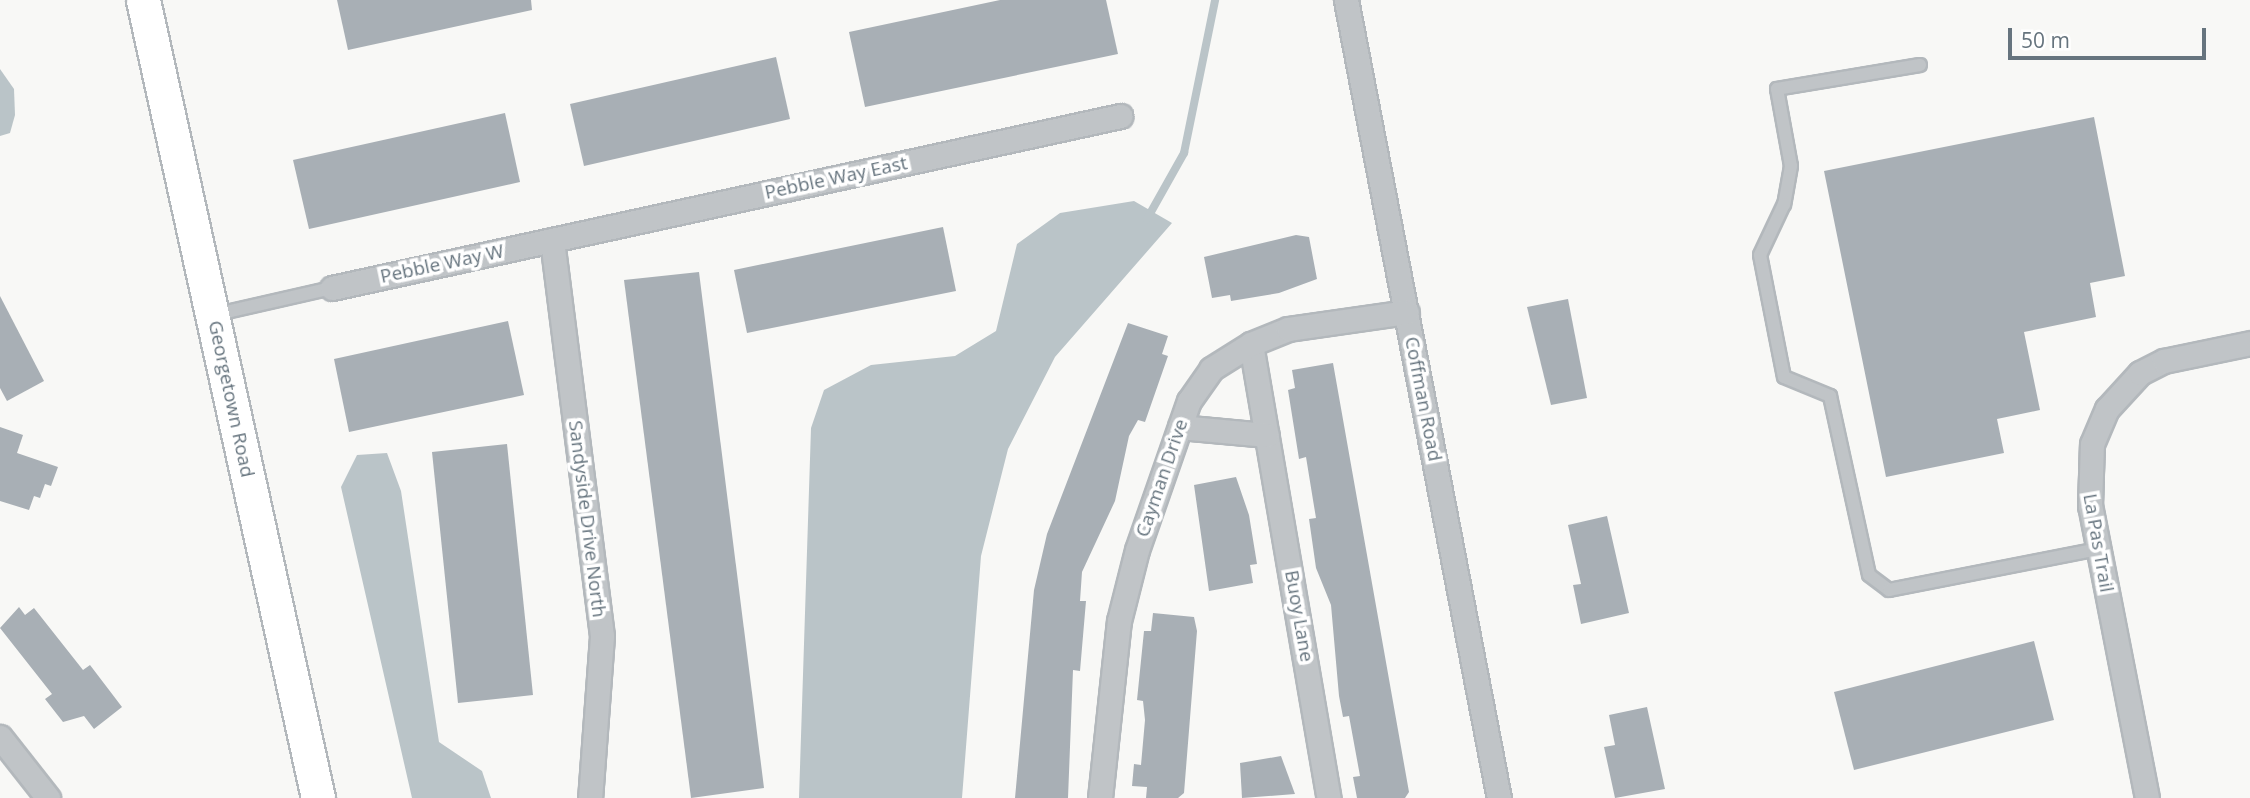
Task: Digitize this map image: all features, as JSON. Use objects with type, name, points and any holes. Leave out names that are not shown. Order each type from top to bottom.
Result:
[{"type":"main road","name":"Georgetown Road","points":[[143,0],[318,798]]},
{"type":"street","name":"Coffman Road","points":[[1346,0],[1499,798]]},
{"type":"street","name":"Pebble Way East","points":[[552,240],[1120,116]]},
{"type":"street","name":"Pebble Way W","points":[[332,288],[552,240]]},
{"type":"street","name":"Sandyside Drive North","points":[[552,240],[602,636],[590,798]]},
{"type":"street","name":"Cayman Drive","points":[[1100,798],[1119,621],[1137,550],[1189,401],[1211,369],[1251,344],[1288,329],[1407,312]]},
{"type":"street","name":"La Pas Trail","points":[[2147,798],[2098,549],[2088,470],[2096,432],[2114,400],[2140,373],[2164,360],[2250,343]]},
{"type":"street","name":"Buoy Lane","points":[[1251,344],[1329,798]]},
{"type":"street","points":[[1180,427],[1267,435]]},
{"type":"street","points":[[0,737],[48,798]]},
{"type":"lane","points":[[1920,65],[1777,89],[1791,166],[1784,204],[1760,255],[1784,377],[1830,396],[1869,575],[1889,590],[2098,549]]},
{"type":"lane","points":[[213,315],[332,288]]},
{"type":"shaded area","points":[[0,69],[14,89],[15,115],[10,133],[0,136]]},
{"type":"shaded area","points":[[1134,201],[1172,223],[1055,357],[1008,449],[981,556],[962,798],[799,798],[811,428],[824,390],[871,365],[955,356],[996,331],[1017,244],[1060,213]]},
{"type":"shaded area","points":[[387,453],[401,491],[439,742],[482,771],[491,798],[412,798],[341,487],[357,455]]},
{"type":"building","points":[[337,0],[531,0],[532,10],[348,50]]},
{"type":"building","points":[[1000,0],[1106,0],[1118,54],[865,107],[849,32]]},
{"type":"building","points":[[776,57],[790,119],[584,166],[570,104]]},
{"type":"building","points":[[505,113],[520,182],[309,229],[293,160]]},
{"type":"building","points":[[2094,117],[2125,276],[2090,283],[2096,317],[2024,332],[2040,410],[1997,419],[2004,453],[1886,477],[1824,171]]},
{"type":"building","points":[[943,227],[956,291],[747,333],[734,270]]},
{"type":"building","points":[[1296,235],[1309,237],[1317,279],[1279,293],[1231,301],[1230,295],[1212,298],[1204,257]]},
{"type":"building","points":[[699,272],[764,788],[691,798],[624,280]]},
{"type":"building","points":[[0,296],[44,381],[7,401],[0,388]]},
{"type":"building","points":[[1568,299],[1587,398],[1551,405],[1527,307]]},
{"type":"building","points":[[508,321],[524,395],[349,432],[334,359]]},
{"type":"building","points":[[1128,323],[1168,336],[1162,354],[1168,356],[1145,422],[1138,420],[1129,436],[1115,501],[1082,572],[1080,601],[1086,601],[1080,671],[1073,670],[1068,798],[1015,798],[1034,590],[1047,534]]},
{"type":"building","points":[[1333,363],[1409,792],[1405,798],[1357,798],[1353,777],[1360,776],[1349,716],[1343,717],[1339,696],[1331,605],[1316,568],[1309,519],[1316,518],[1306,457],[1299,459],[1288,390],[1295,388],[1292,370]]},
{"type":"building","points":[[0,427],[23,435],[17,453],[58,467],[51,486],[45,484],[40,498],[34,496],[29,510],[0,501]]},
{"type":"building","points":[[507,444],[533,695],[458,703],[432,452]]},
{"type":"building","points":[[1236,477],[1249,515],[1257,564],[1250,565],[1253,583],[1209,591],[1194,485]]},
{"type":"building","points":[[1607,516],[1629,613],[1581,624],[1573,585],[1581,584],[1568,525]]},
{"type":"building","points":[[19,607],[25,615],[34,608],[83,670],[90,665],[122,707],[94,729],[84,716],[63,722],[45,699],[52,694],[0,628]]},
{"type":"building","points":[[1153,613],[1194,617],[1197,631],[1184,793],[1178,798],[1146,798],[1147,787],[1132,786],[1134,764],[1141,765],[1145,720],[1143,701],[1137,700],[1144,631],[1151,631]]},
{"type":"building","points":[[2034,641],[2054,720],[1854,770],[1834,692]]},
{"type":"building","points":[[1647,707],[1665,789],[1615,798],[1604,747],[1615,745],[1609,715]]},
{"type":"building","points":[[1281,756],[1295,794],[1242,798],[1240,763]]},
{"type":"waterway","points":[[1147,219],[1184,153],[1215,0]]}]
